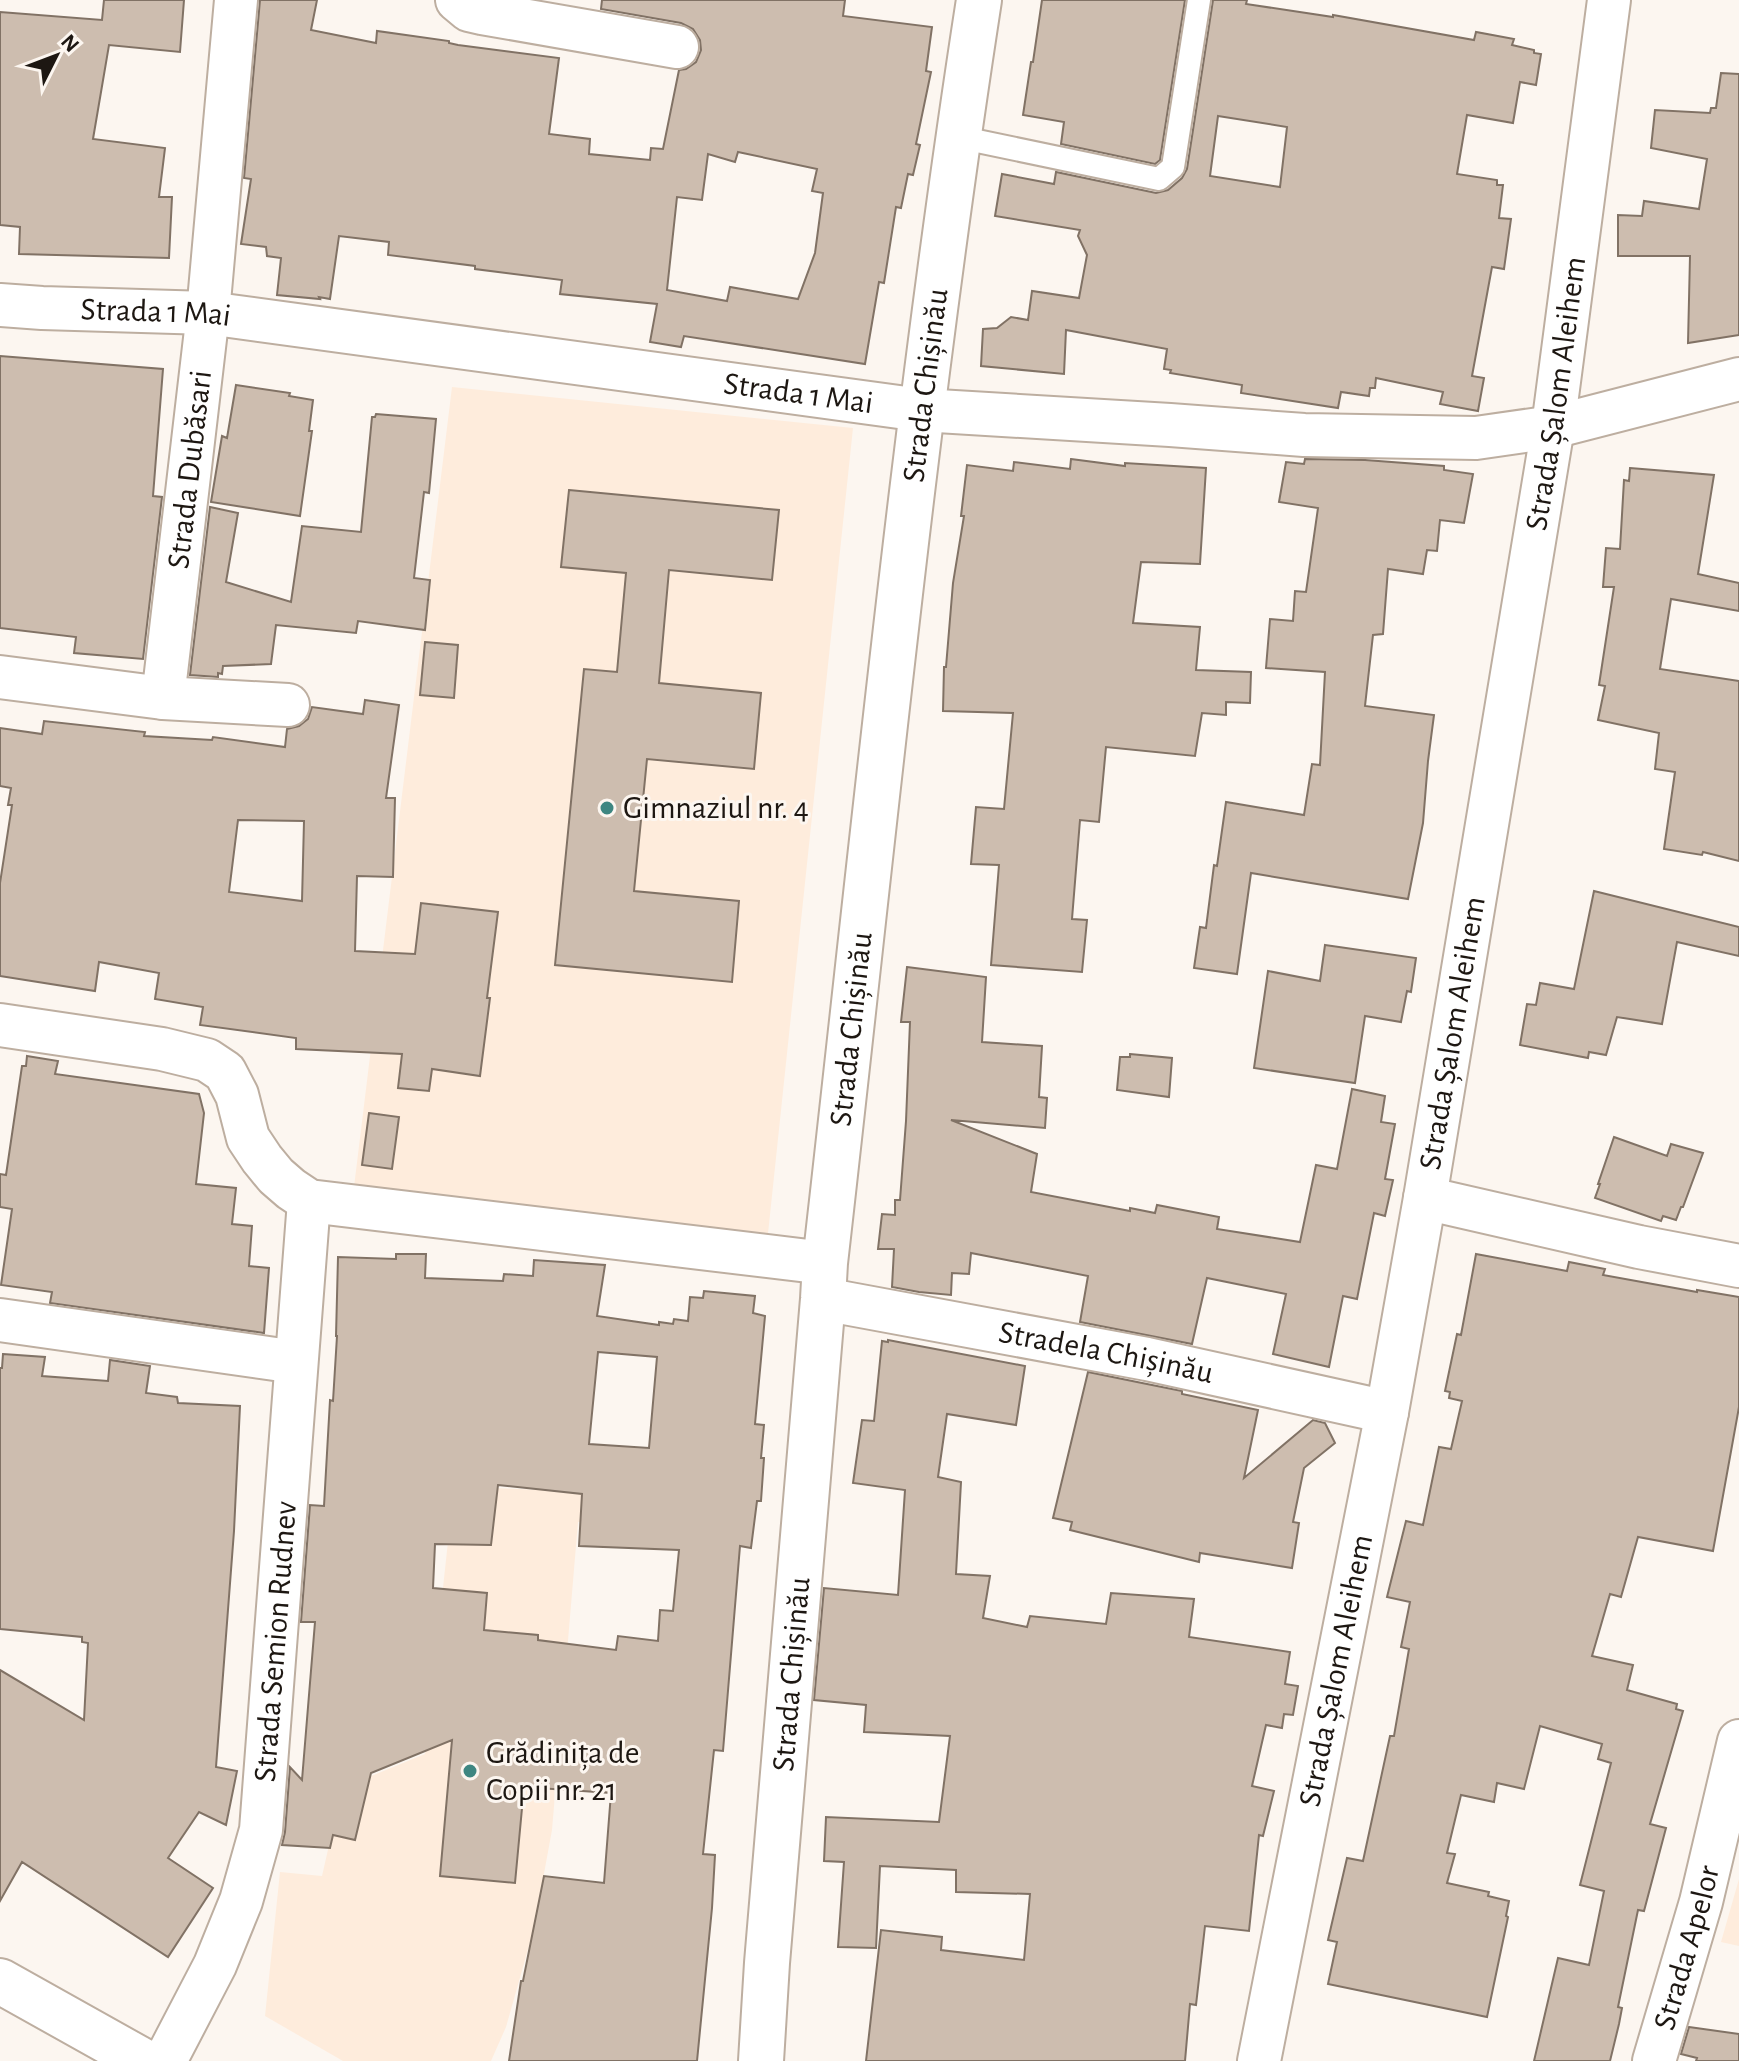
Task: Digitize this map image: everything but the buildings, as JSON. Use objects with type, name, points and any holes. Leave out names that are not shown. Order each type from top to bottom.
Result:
[{"type":"street","name":"Strada Dubăsari","points":[[163,698],[208,313],[236,0]]},
{"type":"street","points":[[457,0],[469,10],[482,13],[677,47]]},
{"type":"street","name":"Strada Chișinău","points":[[761,2061],[824,1281],[921,410],[979,0]]},
{"type":"street","name":"Strada Șalom Aleihem","points":[[1259,2061],[1387,1412],[1425,1198],[1553,427],[1609,0]]},
{"type":"street","name":"Strada 1 Mai","points":[[0,305],[208,313],[921,410],[1304,435],[1476,438],[1553,427],[1739,379]]},
{"type":"street","points":[[0,677],[163,698],[288,705]]},
{"type":"street","points":[[0,1025],[162,1049],[207,1060],[225,1072],[237,1095],[248,1138],[262,1159],[276,1176],[309,1201],[824,1281]]},
{"type":"street","points":[[1425,1198],[1639,1247],[1739,1266]]},
{"type":"street","name":"Strada Semion Rudnev","points":[[165,2061],[215,1965],[241,1901],[261,1830],[309,1201]]},
{"type":"street","name":"Stradela Chișinău","points":[[824,1281],[1147,1359],[1387,1412]]},
{"type":"street","points":[[0,1320],[296,1362]]},
{"type":"street","name":"Strada Apelor","points":[[1654,2061],[1701,1902],[1739,1741]]},
{"type":"street","points":[[0,1981],[143,2061]]},
{"type":"lane","points":[[958,137],[1159,179],[1173,167],[1199,0]]},
{"type":"shaded area","name":"Gimnaziul nr. 4","points":[[452,387],[853,428],[767,1243],[354,1187]]},
{"type":"shaded area","name":"Grădinița de Copii nr. 21","points":[[454,1486],[752,1500],[578,1522],[552,1830],[534,1928],[506,2027],[491,2061],[343,2061],[265,2016],[280,1872],[322,1876],[342,1788],[425,1754]]},
{"type":"shaded area","points":[[1739,1879],[1739,1946],[1721,1942]]},
{"type":"place","name":"Gimnaziul nr. 4","points":[[607,808]]},
{"type":"place","name":"Grădinița de Copii nr. 21","points":[[470,1771]]}]
